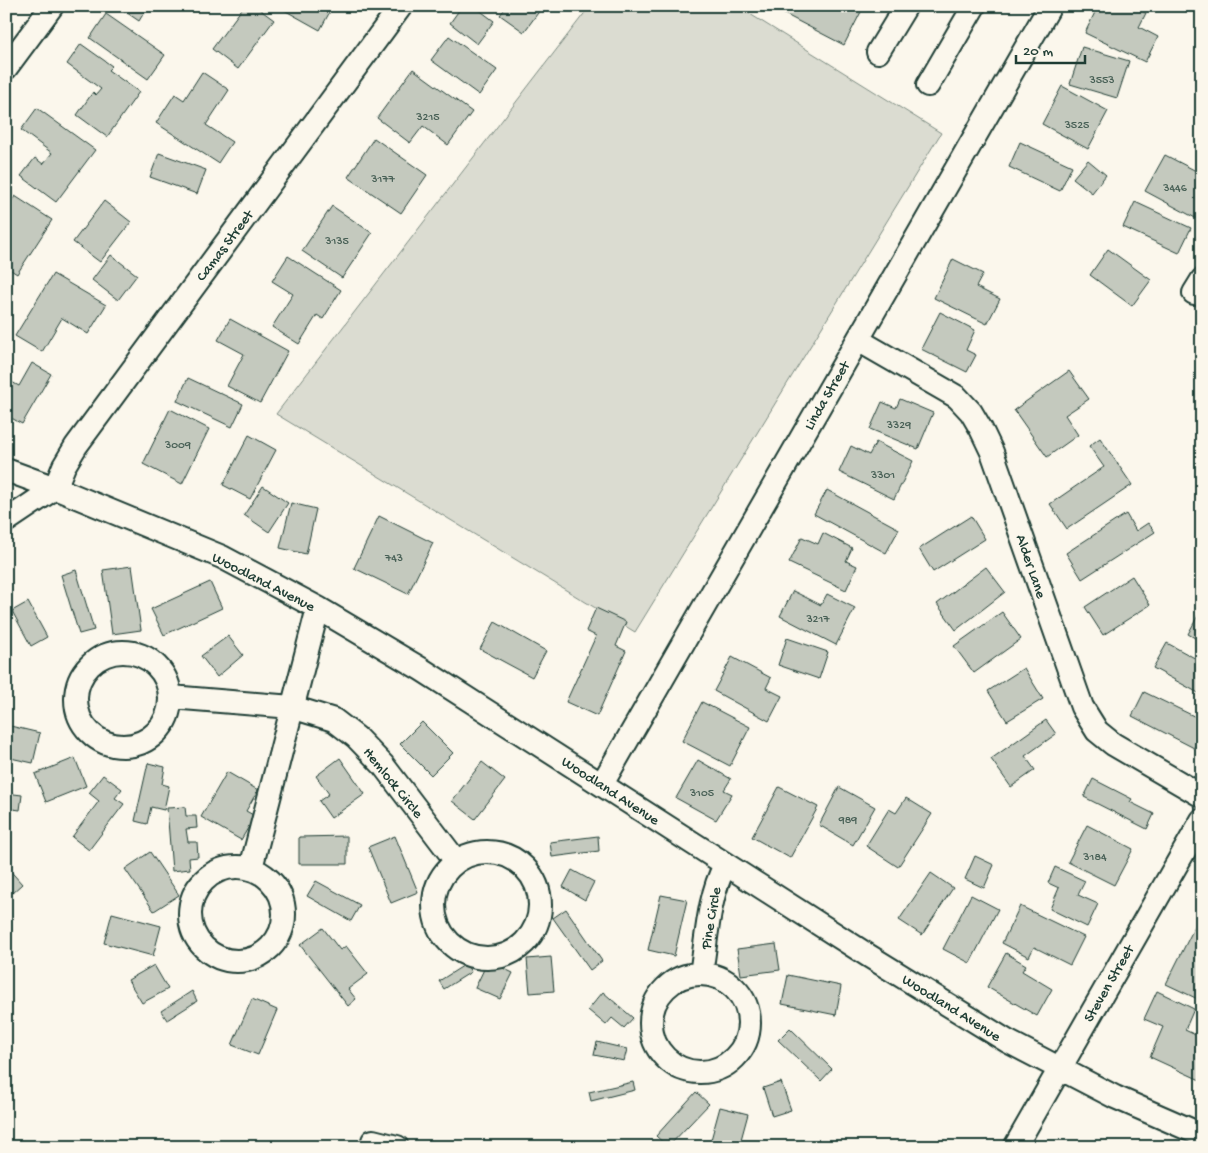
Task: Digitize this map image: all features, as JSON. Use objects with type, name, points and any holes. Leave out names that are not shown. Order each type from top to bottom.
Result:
[{"type":"street","points":[[6,68],[52,6]]},
{"type":"street","name":"Camas Street","points":[[55,488],[64,466],[76,446],[401,6]]},
{"type":"street","points":[[878,52],[906,6]]},
{"type":"street","points":[[928,85],[974,6]]},
{"type":"street","name":"Linda Street","points":[[602,784],[1048,7]]},
{"type":"street","name":"Alder Lane","points":[[858,340],[957,397],[971,412],[992,452],[1082,707],[1089,720],[1097,731],[1114,744],[1202,796]]},
{"type":"street","name":"Woodland Avenue","points":[[6,470],[55,488],[222,557],[318,608],[421,669],[725,864],[1007,1041],[1115,1097],[1202,1135]]},
{"type":"street","points":[[6,521],[55,488]]},
{"type":"street","points":[[251,868],[318,608]]},
{"type":"street","points":[[119,651],[136,653],[158,666],[166,678],[171,697],[167,718],[156,733],[142,743],[123,747],[109,745],[93,737],[81,722],[76,707],[76,691],[82,673],[99,658],[119,651]]},
{"type":"street","name":"Hemlock Circle","points":[[171,697],[292,707],[334,720],[356,737],[383,765],[456,861]]},
{"type":"street","name":"Steven Street","points":[[1015,1147],[1202,820]]},
{"type":"street","points":[[489,851],[508,855],[522,863],[534,876],[541,900],[536,929],[513,953],[486,959],[462,954],[442,934],[433,905],[441,877],[456,861],[472,853],[489,851]]},
{"type":"street","name":"Pine Circle","points":[[701,974],[712,901],[717,882],[725,864]]},
{"type":"street","points":[[234,866],[251,868],[272,882],[281,894],[285,911],[282,933],[271,948],[257,958],[238,962],[224,960],[208,952],[195,937],[190,922],[190,906],[197,888],[213,873],[234,866]]},
{"type":"street","points":[[701,974],[715,976],[726,981],[743,999],[749,1016],[748,1038],[736,1057],[728,1064],[713,1071],[697,1073],[682,1070],[662,1056],[654,1042],[650,1027],[651,1014],[655,1002],[667,986],[681,978],[701,974]]},
{"type":"street","points":[[373,1141],[397,1147]]},
{"type":"shaded area","points":[[590,6],[737,6],[941,133],[635,632],[276,414]]},
{"type":"building","points":[[117,6],[148,6],[139,21]]},
{"type":"building","points":[[244,6],[255,6],[274,20],[238,69],[212,49]]},
{"type":"building","points":[[277,6],[333,6],[320,30]]},
{"type":"building","points":[[462,6],[474,6],[494,21],[477,44],[450,23]]},
{"type":"building","points":[[507,6],[543,6],[524,32],[500,15]]},
{"type":"building","points":[[769,6],[864,6],[844,45]]},
{"type":"building","points":[[1098,6],[1132,6],[1146,13],[1139,27],[1158,37],[1145,62],[1085,33]]},
{"type":"building","points":[[106,14],[165,55],[148,79],[90,38]]},
{"type":"building","points":[[449,36],[497,70],[479,95],[431,60]]},
{"type":"building","points":[[81,44],[112,66],[108,70],[139,92],[107,137],[77,115],[93,92],[96,95],[101,89],[67,64]]},
{"type":"building","points":[[1082,47],[1129,61],[1117,98],[1070,84]]},
{"type":"building","points":[[413,69],[472,112],[448,145],[423,126],[410,143],[377,118]]},
{"type":"building","points":[[202,72],[229,90],[206,125],[232,142],[218,163],[156,123],[175,94],[184,100]]},
{"type":"building","points":[[1062,86],[1108,111],[1088,149],[1042,124]]},
{"type":"building","points":[[37,108],[95,150],[56,202],[21,176],[35,158],[43,164],[52,153],[21,130]]},
{"type":"building","points":[[374,138],[427,175],[401,213],[348,177]]},
{"type":"building","points":[[1020,142],[1072,166],[1060,191],[1009,167]]},
{"type":"building","points":[[159,153],[206,170],[197,194],[150,177]]},
{"type":"building","points":[[1165,155],[1202,174],[1201,221],[1145,191]]},
{"type":"building","points":[[1088,160],[1106,175],[1092,193],[1073,178]]},
{"type":"building","points":[[15,196],[52,220],[17,274],[6,267],[6,209]]},
{"type":"building","points":[[104,201],[131,222],[100,262],[73,242]]},
{"type":"building","points":[[1135,202],[1191,228],[1179,253],[1123,227]]},
{"type":"building","points":[[332,206],[372,233],[342,278],[302,251]]},
{"type":"building","points":[[1108,249],[1151,280],[1132,306],[1090,275]]},
{"type":"building","points":[[111,255],[137,275],[118,300],[92,280]]},
{"type":"building","points":[[288,256],[341,290],[323,319],[317,315],[299,344],[272,327],[293,294],[272,281]]},
{"type":"building","points":[[953,259],[983,274],[976,287],[1000,299],[987,324],[934,298]]},
{"type":"building","points":[[53,274],[106,305],[88,334],[62,318],[42,352],[15,336]]},
{"type":"building","points":[[940,312],[975,330],[966,350],[976,355],[967,372],[921,349]]},
{"type":"building","points":[[230,319],[288,351],[260,403],[227,386],[244,354],[218,340]]},
{"type":"building","points":[[32,363],[51,374],[22,424],[6,415],[6,379],[19,386]]},
{"type":"building","points":[[1069,371],[1089,399],[1065,415],[1078,435],[1047,457],[1014,410]]},
{"type":"building","points":[[188,378],[243,404],[232,427],[177,401]]},
{"type":"building","points":[[900,399],[933,413],[918,449],[870,429],[882,402],[896,408]]},
{"type":"building","points":[[170,409],[209,429],[182,484],[143,464]]},
{"type":"building","points":[[249,435],[276,450],[250,499],[223,485]]},
{"type":"building","points":[[1100,438],[1132,485],[1067,529],[1050,504],[1104,467],[1089,446]]},
{"type":"building","points":[[876,442],[913,461],[894,499],[839,472],[851,446],[869,455]]},
{"type":"building","points":[[263,486],[288,503],[269,532],[244,515]]},
{"type":"building","points":[[827,490],[899,529],[886,553],[814,514]]},
{"type":"building","points":[[291,503],[316,509],[306,554],[280,548]]},
{"type":"building","points":[[1126,514],[1136,531],[1148,523],[1155,532],[1082,579],[1066,553]]},
{"type":"building","points":[[379,516],[433,543],[408,594],[354,568]]},
{"type":"building","points":[[971,516],[985,539],[933,572],[919,549]]},
{"type":"building","points":[[823,533],[852,548],[846,561],[857,566],[846,590],[789,563],[802,537],[818,544]]},
{"type":"building","points":[[132,566],[141,630],[112,634],[103,570]]},
{"type":"building","points":[[986,567],[1005,592],[956,630],[937,604]]},
{"type":"building","points":[[76,570],[94,630],[79,634],[61,575]]},
{"type":"building","points":[[1132,576],[1150,605],[1103,635],[1085,607]]},
{"type":"building","points":[[210,582],[222,608],[164,635],[151,609]]},
{"type":"building","points":[[793,591],[821,605],[827,594],[855,608],[836,645],[780,616]]},
{"type":"building","points":[[28,602],[47,637],[31,646],[12,611]]},
{"type":"building","points":[[596,608],[626,622],[616,646],[626,651],[597,716],[566,702],[596,636],[586,631]]},
{"type":"building","points":[[1202,611],[1202,642],[1188,634]]},
{"type":"building","points":[[1002,612],[1021,639],[974,673],[954,646]]},
{"type":"building","points":[[495,622],[546,651],[532,677],[480,649]]},
{"type":"building","points":[[228,636],[243,655],[217,677],[201,656]]},
{"type":"building","points":[[787,638],[828,652],[819,679],[778,665]]},
{"type":"building","points":[[1167,643],[1202,662],[1202,695],[1153,668]]},
{"type":"building","points":[[732,657],[771,678],[766,688],[782,696],[769,721],[714,691]]},
{"type":"building","points":[[1024,668],[1043,699],[1007,721],[988,691]]},
{"type":"building","points":[[1144,692],[1202,720],[1202,732],[1194,748],[1132,716]]},
{"type":"building","points":[[702,702],[750,727],[730,766],[682,741]]},
{"type":"building","points":[[1046,720],[1056,734],[1025,756],[1035,770],[1011,787],[991,759]]},
{"type":"building","points":[[422,722],[453,753],[431,775],[400,744]]},
{"type":"building","points":[[6,725],[40,733],[33,763],[6,757]]},
{"type":"building","points":[[75,758],[86,786],[46,802],[35,774]]},
{"type":"building","points":[[340,758],[365,794],[331,818],[319,801],[329,794],[316,776]]},
{"type":"building","points":[[698,760],[731,779],[724,790],[732,794],[716,820],[676,798]]},
{"type":"building","points":[[482,762],[505,780],[475,819],[452,801]]},
{"type":"building","points":[[148,763],[165,767],[162,784],[169,786],[164,810],[151,807],[147,824],[135,821]]},
{"type":"building","points":[[227,772],[258,790],[246,811],[255,816],[241,840],[201,817]]},
{"type":"building","points":[[103,775],[122,789],[115,798],[124,804],[89,850],[72,837],[99,801],[89,793]]},
{"type":"building","points":[[1093,779],[1132,799],[1130,802],[1154,814],[1147,829],[1084,797]]},
{"type":"building","points":[[779,787],[818,807],[790,858],[752,837]]},
{"type":"building","points":[[839,787],[875,807],[853,845],[819,825]]},
{"type":"building","points":[[6,793],[22,795],[20,810],[6,808]]},
{"type":"building","points":[[906,798],[932,814],[898,867],[866,846],[889,809],[896,813]]},
{"type":"building","points":[[185,807],[186,816],[196,816],[197,828],[186,829],[188,842],[197,842],[198,857],[189,858],[190,869],[172,871],[167,808]]},
{"type":"building","points":[[1087,825],[1133,849],[1114,885],[1068,862]]},
{"type":"building","points":[[347,836],[347,864],[299,864],[299,837]]},
{"type":"building","points":[[395,836],[418,892],[391,903],[368,847]]},
{"type":"building","points":[[598,836],[599,851],[552,857],[550,842]]},
{"type":"building","points":[[150,852],[179,895],[154,911],[125,869]]},
{"type":"building","points":[[975,856],[994,865],[984,888],[965,879]]},
{"type":"building","points":[[6,866],[22,884],[11,894],[6,889]]},
{"type":"building","points":[[1055,867],[1085,881],[1078,895],[1098,904],[1087,927],[1050,909],[1059,888],[1048,883]]},
{"type":"building","points":[[572,870],[594,882],[585,900],[563,887]]},
{"type":"building","points":[[931,873],[953,888],[922,935],[899,920]]},
{"type":"building","points":[[316,881],[360,905],[351,921],[307,896]]},
{"type":"building","points":[[661,895],[687,900],[674,956],[648,950]]},
{"type":"building","points":[[971,895],[998,909],[970,963],[943,949]]},
{"type":"building","points":[[1020,906],[1084,937],[1070,965],[1034,947],[1029,957],[1002,943]]},
{"type":"building","points":[[566,909],[602,961],[590,970],[553,918]]},
{"type":"building","points":[[112,913],[161,926],[153,956],[104,943]]},
{"type":"building","points":[[1196,924],[1202,927],[1202,1001],[1166,984]]},
{"type":"building","points":[[323,928],[340,950],[346,946],[368,974],[348,989],[356,999],[348,1006],[300,945]]},
{"type":"building","points":[[776,944],[780,970],[741,975],[737,949]]},
{"type":"building","points":[[1006,953],[1026,965],[1022,971],[1052,989],[1037,1016],[987,987]]},
{"type":"building","points":[[551,957],[554,991],[530,993],[527,959]]},
{"type":"building","points":[[488,961],[513,973],[500,999],[475,988]]},
{"type":"building","points":[[466,964],[471,972],[444,989],[439,981]]},
{"type":"building","points":[[154,965],[168,989],[142,1003],[128,980]]},
{"type":"building","points":[[788,975],[841,986],[836,1015],[782,1004]]},
{"type":"building","points":[[192,991],[197,1001],[167,1020],[161,1011]]},
{"type":"building","points":[[1157,991],[1194,1009],[1185,1030],[1202,1038],[1202,1076],[1200,1080],[1150,1057],[1163,1027],[1144,1019]]},
{"type":"building","points":[[603,992],[633,1018],[624,1028],[612,1018],[606,1025],[588,1010]]},
{"type":"building","points":[[252,999],[277,1010],[258,1055],[232,1045]]},
{"type":"building","points":[[790,1028],[832,1069],[821,1081],[778,1040]]},
{"type":"building","points":[[597,1042],[627,1049],[624,1061],[594,1055]]},
{"type":"building","points":[[633,1082],[635,1090],[591,1101],[589,1092]]},
{"type":"building","points":[[781,1082],[791,1110],[772,1116],[763,1088]]},
{"type":"building","points":[[696,1092],[709,1104],[668,1147],[656,1136]]},
{"type":"building","points":[[720,1107],[748,1114],[739,1147],[709,1147]]}]
